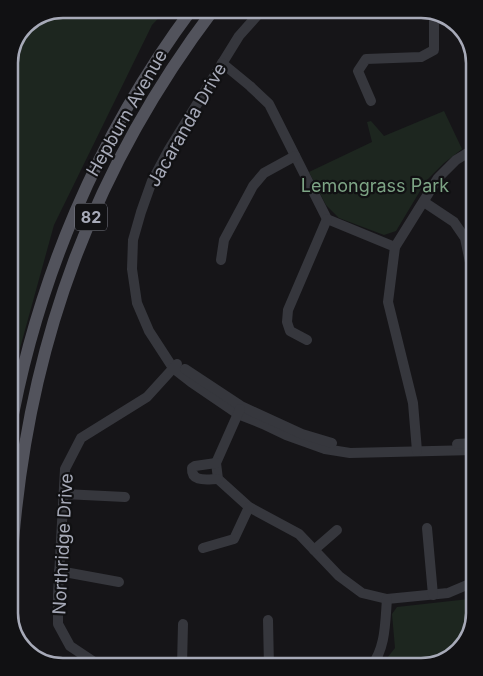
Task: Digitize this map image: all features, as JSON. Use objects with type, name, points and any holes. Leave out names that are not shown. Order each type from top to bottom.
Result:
[{"type":"main road","name":"Hepburn Avenue","points":[[18,391],[34,326],[53,267],[76,209],[102,153],[132,99],[186,18]]},
{"type":"main road","name":"Hepburn Avenue","points":[[18,500],[24,449],[42,360],[59,301],[92,216],[121,154],[162,82],[208,18]]},
{"type":"street","name":"Jacaranda Drive","points":[[255,18],[239,36],[155,187],[141,230],[137,257],[140,295],[147,316],[175,365],[200,380],[240,410],[330,443],[354,446],[466,450]]},
{"type":"street","name":"Jacaranda Drive","points":[[224,65],[261,18]]},
{"type":"street","points":[[371,101],[358,71],[366,59],[422,56],[434,50],[434,20]]},
{"type":"street","points":[[224,65],[268,104],[327,219],[395,247]]},
{"type":"street","points":[[417,448],[413,403],[388,302],[395,247],[438,178],[456,160],[466,154]]},
{"type":"street","points":[[220,260],[224,240],[253,186],[264,173],[295,156]]},
{"type":"street","points":[[424,202],[454,222],[465,238],[466,243]]},
{"type":"street","points":[[307,340],[290,331],[287,322],[288,310],[327,219]]},
{"type":"street","name":"Northridge Drive","points":[[88,658],[70,646],[58,624],[65,469],[81,438],[148,397],[175,365]]},
{"type":"street","points":[[240,410],[216,463],[218,478],[249,507],[299,534],[339,576],[362,593],[387,599],[448,593],[466,585]]},
{"type":"street","name":"Jacaranda Drive","points":[[417,448],[466,444]]},
{"type":"street","points":[[216,463],[195,466],[192,468],[192,472],[194,477],[198,479],[218,478]]},
{"type":"street","points":[[64,494],[125,497]]},
{"type":"street","points":[[203,548],[234,539],[249,507]]},
{"type":"street","points":[[426,528],[433,594]]},
{"type":"street","points":[[314,550],[337,530]]},
{"type":"street","points":[[59,571],[119,582]]},
{"type":"street","points":[[378,658],[384,638],[387,599]]},
{"type":"street","points":[[268,620],[269,658]]},
{"type":"street","points":[[182,658],[183,624]]},
{"type":"green space","points":[[54,18],[159,18],[152,25],[54,225],[18,355],[18,54],[21,45],[25,37],[37,25]]},
{"type":"green space","name":"Lemongrass Park","points":[[444,111],[462,149],[426,181],[396,231],[384,235],[339,218],[326,205],[309,172],[372,142],[367,122],[371,121],[384,136]]},
{"type":"green space","points":[[466,599],[464,625],[456,641],[438,655],[427,658],[387,658],[395,648],[392,614],[397,607]]}]
